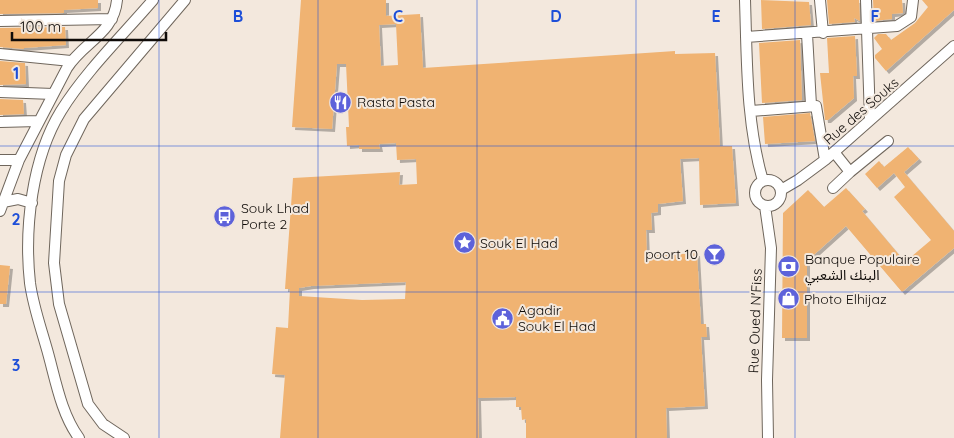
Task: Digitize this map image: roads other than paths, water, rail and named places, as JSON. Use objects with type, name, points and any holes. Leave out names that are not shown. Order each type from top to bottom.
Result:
[{"type":"street","points":[[1,207],[19,160],[71,61],[103,32],[112,19],[117,0]]},
{"type":"street","points":[[79,438],[66,414],[33,300],[29,253],[32,204],[40,157],[61,110],[78,87],[153,0]]},
{"type":"street","points":[[124,438],[103,424],[88,404],[62,317],[54,263],[59,180],[66,155],[84,119],[185,0]]},
{"type":"street","points":[[745,0],[745,55],[755,154],[763,181]]},
{"type":"street","points":[[820,0],[823,33]]},
{"type":"street","points":[[866,0],[870,120]]},
{"type":"street","points":[[746,37],[866,30],[897,26],[908,20],[913,13],[913,0]]},
{"type":"street","points":[[0,21],[112,19]]},
{"type":"street","points":[[807,34],[811,105]]},
{"type":"street","name":"Rue des Souks","points":[[781,190],[825,160],[954,46]]},
{"type":"street","points":[[0,54],[71,61]]},
{"type":"street","points":[[0,92],[53,94]]},
{"type":"street","points":[[751,111],[811,105],[817,108],[825,160]]},
{"type":"street","points":[[0,122],[38,121]]},
{"type":"street","points":[[833,188],[888,141]]},
{"type":"street","points":[[834,152],[850,172]]},
{"type":"street","points":[[0,160],[19,160]]},
{"type":"street","points":[[763,181],[774,181],[781,190],[779,200],[775,204],[765,206],[758,202],[755,194],[756,189],[763,181]]},
{"type":"street","points":[[1,207],[18,199],[32,204]]},
{"type":"street","name":"Rue Oued N'Fiss","points":[[765,206],[771,248],[767,380],[768,438]]},
{"type":"place","name":"Rasta Pasta","points":[[341,102]]},
{"type":"place","name":"Souk Lhad Porte 2","points":[[225,216]]},
{"type":"place","name":"Souk El Had","points":[[464,243]]},
{"type":"place","name":"poort 10","points":[[714,254]]},
{"type":"place","name":"Banque Populaire البنك الشعبي","points":[[789,267]]},
{"type":"place","name":"Photo Elhijaz","points":[[788,299]]},
{"type":"place","name":"Agadir Souk El Had","points":[[502,318]]}]
